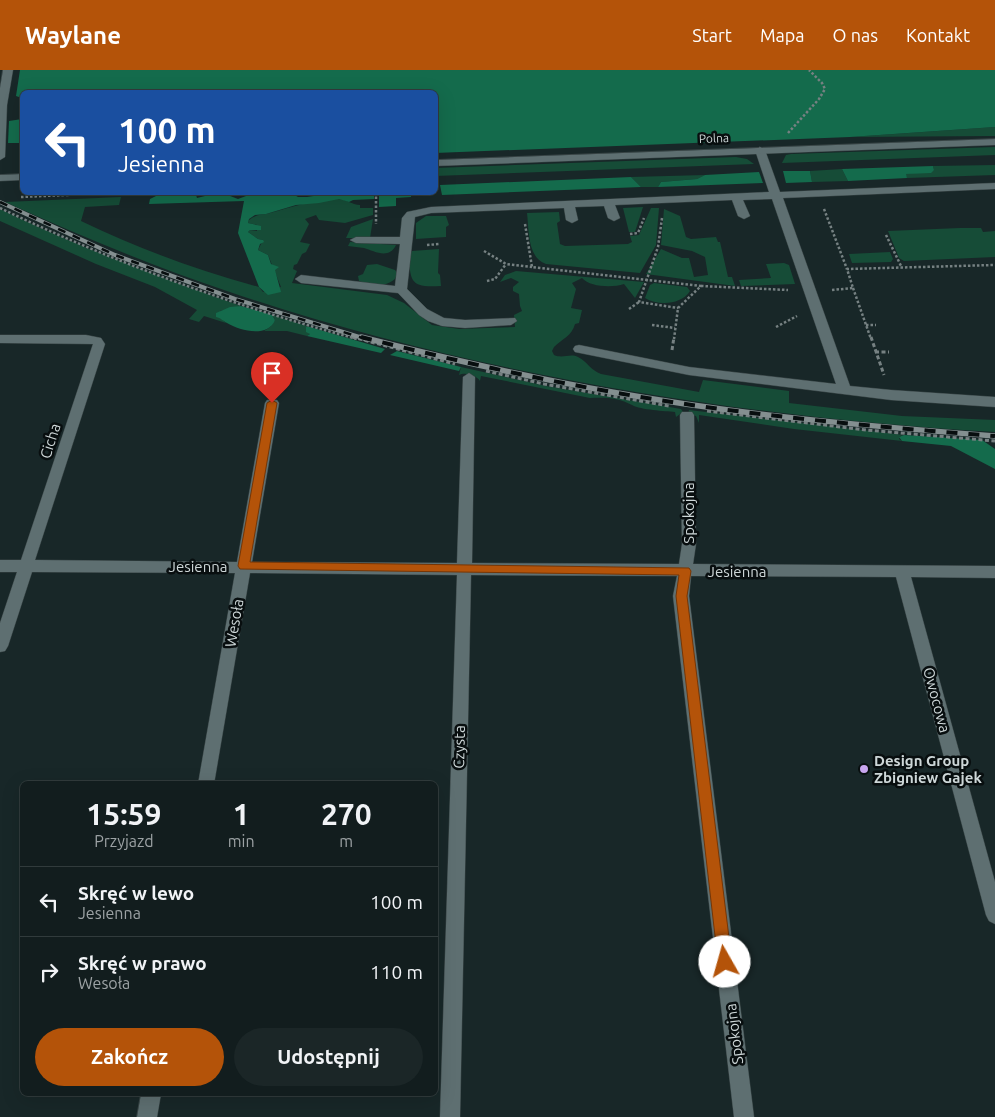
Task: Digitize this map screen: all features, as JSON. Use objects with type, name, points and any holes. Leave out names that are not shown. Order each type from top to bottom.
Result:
[{"type":"street","points":[[0,157],[2,105],[8,70]]},
{"type":"street","name":"Polna","points":[[438,163],[995,142]]},
{"type":"street","points":[[760,150],[845,390]]},
{"type":"street","points":[[0,178],[20,177]]},
{"type":"street","points":[[401,290],[408,218],[416,212],[995,186]]},
{"type":"street","points":[[736,197],[744,216]]},
{"type":"street","points":[[609,202],[614,218]]},
{"type":"street","points":[[569,204],[572,220]]},
{"type":"street","points":[[356,240],[405,241]]},
{"type":"street","points":[[301,279],[401,290],[424,312],[436,319],[459,323],[511,321]]},
{"type":"street","name":"Cicha","points":[[0,339],[86,339],[97,341],[99,344],[0,646]]},
{"type":"street","points":[[579,349],[689,371],[891,395],[995,402]]},
{"type":"street","name":"Czysta","points":[[450,1117],[470,371]]},
{"type":"street","name":"Wesoła","points":[[207,781],[272,403]]},
{"type":"street","name":"Spokojna","points":[[693,413],[689,544],[681,596],[744,1117]]},
{"type":"street","name":"Jesienna","points":[[0,566],[995,572]]},
{"type":"street","name":"Owocowa","points":[[902,571],[995,915]]},
{"type":"street","points":[[147,1117],[152,1096]]},
{"type":"path","points":[[780,150],[790,129],[820,99],[825,90],[822,83],[809,70]]},
{"type":"path","points":[[13,197],[34,195]]},
{"type":"path","points":[[375,240],[376,195]]},
{"type":"path","points":[[629,309],[639,302],[658,247],[664,200]]},
{"type":"path","points":[[522,206],[532,267]]},
{"type":"path","points":[[0,208],[133,266],[243,305],[320,329],[470,371],[671,406]]},
{"type":"path","points":[[886,235],[901,274]]},
{"type":"path","points":[[484,251],[506,264],[701,286],[810,292],[853,288]]},
{"type":"path","points":[[487,281],[494,279],[506,264]]},
{"type":"path","points":[[946,266],[949,270]]},
{"type":"path","points":[[891,395],[847,269],[994,266]]},
{"type":"path","points":[[670,367],[678,308],[701,286]]},
{"type":"path","points":[[639,302],[678,308]]},
{"type":"path","points":[[652,325],[675,328]]},
{"type":"path","points":[[866,325],[876,325]]},
{"type":"path","points":[[875,352],[889,352]]},
{"type":"path","points":[[693,413],[995,441]]},
{"type":"green space","points":[[20,70],[995,70],[995,127],[850,137],[438,153],[438,90],[20,90],[20,97],[16,96]]},
{"type":"green space","points":[[20,119],[20,143],[8,143],[9,121]]},
{"type":"green space","points":[[995,127],[995,136],[850,137]]},
{"type":"green space","points":[[995,147],[995,155],[782,163],[786,155],[791,154]]},
{"type":"green space","points":[[736,157],[747,159],[754,164],[438,176],[438,168]]},
{"type":"green space","points":[[995,165],[995,175],[907,178],[905,174],[934,170],[933,166]]},
{"type":"green space","points":[[933,166],[934,170],[931,173],[906,174],[907,178],[848,181],[842,169]]},
{"type":"green space","points":[[842,169],[848,181],[812,182],[810,171]]},
{"type":"green space","points":[[783,171],[810,171],[812,182],[786,183]]},
{"type":"green space","points":[[759,172],[763,183],[658,187],[661,182],[697,179],[705,175]]},
{"type":"green space","points":[[705,175],[697,179],[661,182],[658,187],[641,187],[631,177]]},
{"type":"green space","points":[[631,177],[641,187],[442,195],[440,185]]},
{"type":"green space","points":[[196,195],[197,198],[209,195],[228,195],[238,199],[249,195],[294,195],[307,197],[320,195],[374,195],[374,199],[353,200],[349,202],[339,199],[296,205],[266,214],[255,215],[249,219],[248,223],[261,226],[261,230],[250,230],[248,232],[263,240],[264,242],[260,244],[258,250],[268,255],[271,264],[279,267],[275,270],[281,292],[268,295],[259,287],[238,233],[244,201],[149,204],[150,199],[156,196]]},
{"type":"green space","points":[[379,195],[411,195],[411,197],[396,198],[396,206],[379,207]]},
{"type":"green space","points":[[121,197],[119,205],[85,207],[81,221],[168,258],[259,287],[263,292],[281,287],[268,255],[258,250],[263,240],[248,232],[250,230],[257,231],[257,225],[248,223],[249,220],[257,216],[312,202],[329,199],[344,200],[360,205],[360,208],[373,208],[373,215],[345,223],[319,220],[316,215],[305,219],[309,224],[300,242],[310,244],[297,264],[294,265],[293,269],[297,271],[292,283],[387,295],[404,303],[432,325],[459,329],[515,327],[514,315],[522,311],[519,294],[513,291],[513,287],[519,282],[511,278],[500,282],[505,275],[516,271],[644,282],[635,298],[624,284],[602,286],[590,283],[582,278],[572,283],[576,289],[571,308],[582,310],[579,323],[575,324],[569,334],[554,347],[552,351],[554,355],[578,357],[601,374],[699,392],[703,380],[789,391],[789,403],[902,416],[995,420],[995,432],[800,415],[702,402],[604,386],[507,367],[411,345],[316,319],[224,290],[113,249],[5,202]]},
{"type":"green space","points":[[643,207],[635,232],[629,232],[623,208]]},
{"type":"green space","points":[[651,208],[659,208],[656,245],[640,273],[546,264],[535,256],[532,249],[527,213],[559,212],[560,221],[557,223],[560,244],[565,246],[628,244],[632,242],[630,236],[639,235]]},
{"type":"green space","points":[[0,209],[119,261],[241,306],[220,311],[222,319],[226,323],[204,316],[199,322],[189,319],[197,310],[155,287],[96,264],[0,221]]},
{"type":"green space","points":[[664,209],[680,216],[686,237],[691,239],[716,237],[718,242],[720,242],[728,277],[732,277],[735,286],[646,274],[661,249],[682,258],[689,258],[694,277],[708,275],[705,257],[692,251],[661,245]]},
{"type":"green space","points":[[426,216],[446,216],[449,225],[446,227],[446,237],[416,239],[416,223]]},
{"type":"green space","points":[[373,219],[370,238],[346,238],[351,227]]},
{"type":"green space","points":[[981,228],[983,232],[995,231],[995,257],[904,261],[899,258],[888,231]]},
{"type":"green space","points":[[350,242],[396,245],[393,250],[381,253],[348,246]]},
{"type":"green space","points":[[439,249],[438,273],[441,286],[423,286],[418,284],[414,281],[410,272],[409,255],[412,251]]},
{"type":"green space","points":[[890,252],[893,259],[891,262],[852,263],[849,254]]},
{"type":"green space","points":[[784,263],[789,265],[795,284],[741,286],[739,280],[771,278],[766,264]]},
{"type":"green space","points":[[377,264],[395,270],[398,274],[395,279],[381,285],[359,281],[358,276],[363,274],[367,265]]},
{"type":"green space","points":[[654,283],[687,287],[690,291],[681,299],[669,303],[650,301],[645,298],[650,285]]},
{"type":"green space","points":[[241,306],[272,315],[275,320],[266,329],[253,331],[233,326],[216,317],[216,313],[230,307]]},
{"type":"green space","points":[[272,315],[310,327],[306,327],[310,334],[307,336],[287,331],[264,331],[275,320]]},
{"type":"green space","points":[[306,327],[385,349],[381,353],[307,336],[310,334],[306,332]]},
{"type":"green space","points":[[397,351],[461,367],[459,371],[390,355]]},
{"type":"green space","points":[[461,367],[546,386],[681,409],[683,412],[676,417],[675,412],[636,407],[612,398],[590,398],[481,376],[480,381],[470,375],[459,375]]},
{"type":"green space","points":[[689,410],[904,435],[900,436],[899,439],[902,441],[794,429],[699,415],[699,423],[696,416],[688,414]]},
{"type":"green space","points":[[904,435],[982,440],[995,449],[995,469],[951,446],[902,441],[899,437]]},
{"type":"railway","points":[[0,202],[115,255],[235,299],[366,339]]},
{"type":"railway","points":[[361,337],[517,374],[660,400],[803,419],[995,436]]},
{"type":"place","name":"Design Group Zbigniew Gajek","points":[[864,769]]},
{"type":"route","points":[[272,403],[244,566],[685,571],[681,596],[725,962]]}]
